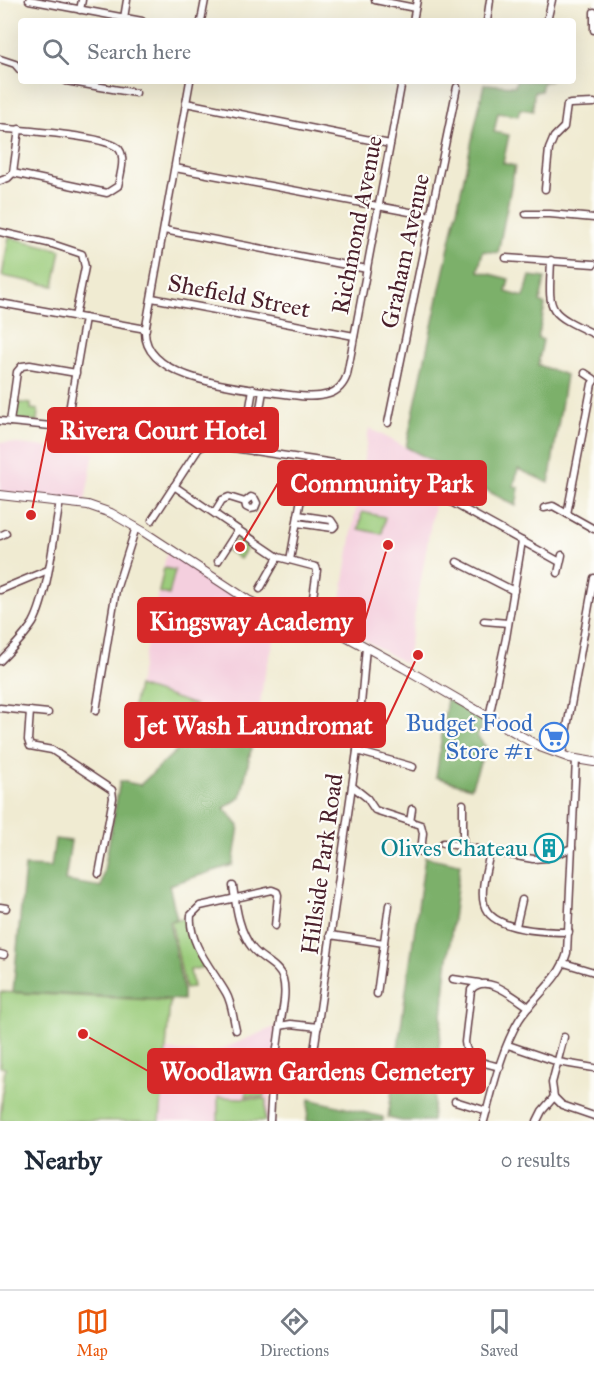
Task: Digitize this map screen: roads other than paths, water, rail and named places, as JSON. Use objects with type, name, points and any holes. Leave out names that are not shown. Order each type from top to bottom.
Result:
[{"type":"main road","points":[[0,495],[60,501],[111,513],[248,600],[280,615],[331,628],[540,747],[562,756],[594,762]]},
{"type":"street","points":[[29,0],[124,18],[127,0]]},
{"type":"street","points":[[80,10],[82,0]]},
{"type":"street","points":[[202,18],[205,0]]},
{"type":"street","points":[[375,0],[415,8]]},
{"type":"street","points":[[413,18],[417,0]]},
{"type":"street","points":[[487,18],[490,0]]},
{"type":"street","points":[[548,18],[552,0]]},
{"type":"street","points":[[584,10],[594,12],[594,30]]},
{"type":"street","points":[[0,59],[15,63],[18,67]]},
{"type":"street","points":[[84,84],[136,93]]},
{"type":"street","points":[[189,84],[146,329],[146,340],[152,352],[173,368],[201,381],[263,391],[253,451]]},
{"type":"street","name":"Richmond Avenue","points":[[263,391],[308,397],[325,395],[340,388],[347,375],[401,84]]},
{"type":"street","name":"Graham Avenue","points":[[388,423],[457,87]]},
{"type":"street","points":[[545,189],[549,149],[554,137],[564,127],[567,105],[594,103]]},
{"type":"street","points":[[186,104],[390,144]]},
{"type":"street","points":[[0,128],[105,141],[118,148],[122,162],[117,187],[106,193],[13,173],[0,181]]},
{"type":"street","points":[[13,173],[19,129]]},
{"type":"street","points":[[175,168],[431,216]]},
{"type":"street","points":[[526,214],[550,213],[594,218]]},
{"type":"street","points":[[164,230],[367,269]]},
{"type":"street","points":[[0,232],[52,244],[82,254],[85,267],[75,317]]},
{"type":"street","points":[[506,258],[594,264]]},
{"type":"street","points":[[551,260],[550,300],[552,308],[570,323],[594,334]]},
{"type":"street","name":"Shefield Street","points":[[152,298],[354,336]]},
{"type":"street","points":[[0,303],[146,329]]},
{"type":"street","points":[[66,428],[86,318]]},
{"type":"street","points":[[10,422],[17,372],[22,366],[30,365],[76,373]]},
{"type":"street","points":[[567,514],[594,380],[585,373]]},
{"type":"street","points":[[243,449],[253,389]]},
{"type":"street","points":[[0,421],[92,430]]},
{"type":"street","points":[[152,519],[203,445],[342,464],[345,469],[341,473],[306,468]]},
{"type":"street","points":[[290,560],[308,459]]},
{"type":"street","points":[[174,486],[279,557],[315,566],[317,569],[312,604]]},
{"type":"street","points":[[214,513],[225,498],[233,497],[245,502]]},
{"type":"street","points":[[444,498],[522,541],[561,559],[558,573]]},
{"type":"street","points":[[0,662],[24,636],[40,605],[60,501]]},
{"type":"street","points":[[544,508],[553,506],[594,529]]},
{"type":"street","points":[[297,523],[327,529],[335,526],[331,520],[298,515]]},
{"type":"street","points":[[96,711],[116,590],[136,527]]},
{"type":"street","points":[[218,561],[238,530]]},
{"type":"street","points":[[489,717],[522,541]]},
{"type":"street","points":[[260,589],[279,557]]},
{"type":"street","points":[[457,562],[513,591]]},
{"type":"street","points":[[0,590],[48,570]]},
{"type":"street","points":[[562,756],[594,578]]},
{"type":"street","points":[[484,621],[508,623]]},
{"type":"street","name":"Hillside Park Road","points":[[309,1086],[357,751],[366,647]]},
{"type":"street","points":[[0,708],[48,713]]},
{"type":"street","points":[[30,711],[28,740],[30,747],[52,750],[112,790],[113,798],[99,874]]},
{"type":"street","points":[[357,751],[413,767]]},
{"type":"street","points":[[484,1121],[500,1067],[519,1020],[564,963],[569,932],[576,759]]},
{"type":"street","points":[[352,786],[359,790],[375,810],[421,825],[423,829],[421,852]]},
{"type":"street","points":[[463,804],[463,846]]},
{"type":"street","points":[[410,822],[412,809]]},
{"type":"street","points":[[443,843],[542,859],[572,848]]},
{"type":"street","points":[[490,852],[483,895],[484,906],[494,918],[540,931],[569,932]]},
{"type":"street","points":[[233,886],[242,927],[248,942],[256,953],[279,972],[284,990],[272,1085],[270,1121]]},
{"type":"street","points":[[236,1030],[228,996],[205,964],[191,921],[193,912],[200,906],[270,890],[275,891],[279,897],[275,926]]},
{"type":"street","points":[[516,926],[522,900]]},
{"type":"street","points":[[377,994],[389,905]]},
{"type":"street","points":[[330,935],[384,943]]},
{"type":"street","points":[[564,963],[594,972]]},
{"type":"street","points":[[453,979],[505,991],[529,1007]]},
{"type":"street","points":[[481,984],[474,986],[470,993],[465,1047],[467,1053],[476,1060],[500,1067]]},
{"type":"street","points":[[280,1026],[291,1024],[318,1028]]},
{"type":"street","points":[[564,1037],[552,1087],[554,1097],[562,1105],[594,1116]]},
{"type":"street","points":[[508,1045],[558,1062],[594,1068]]},
{"type":"street","points":[[310,1077],[364,1083]]},
{"type":"street","points":[[537,1121],[542,1110],[554,1097]]},
{"type":"street","points":[[455,1101],[486,1111]]},
{"type":"place","name":"Rivera Court Hotel","points":[[31,515]]},
{"type":"place","name":"Kingsway Academy","points":[[388,545]]},
{"type":"place","name":"Community Park","points":[[240,547]]},
{"type":"place","name":"Jet Wash Laundromat","points":[[418,655]]},
{"type":"place","name":"Budget Food Store #1","points":[[554,737]]},
{"type":"place","name":"Olives Chateau","points":[[549,848]]},
{"type":"place","name":"Woodlawn Gardens Cemetery","points":[[83,1034]]}]
